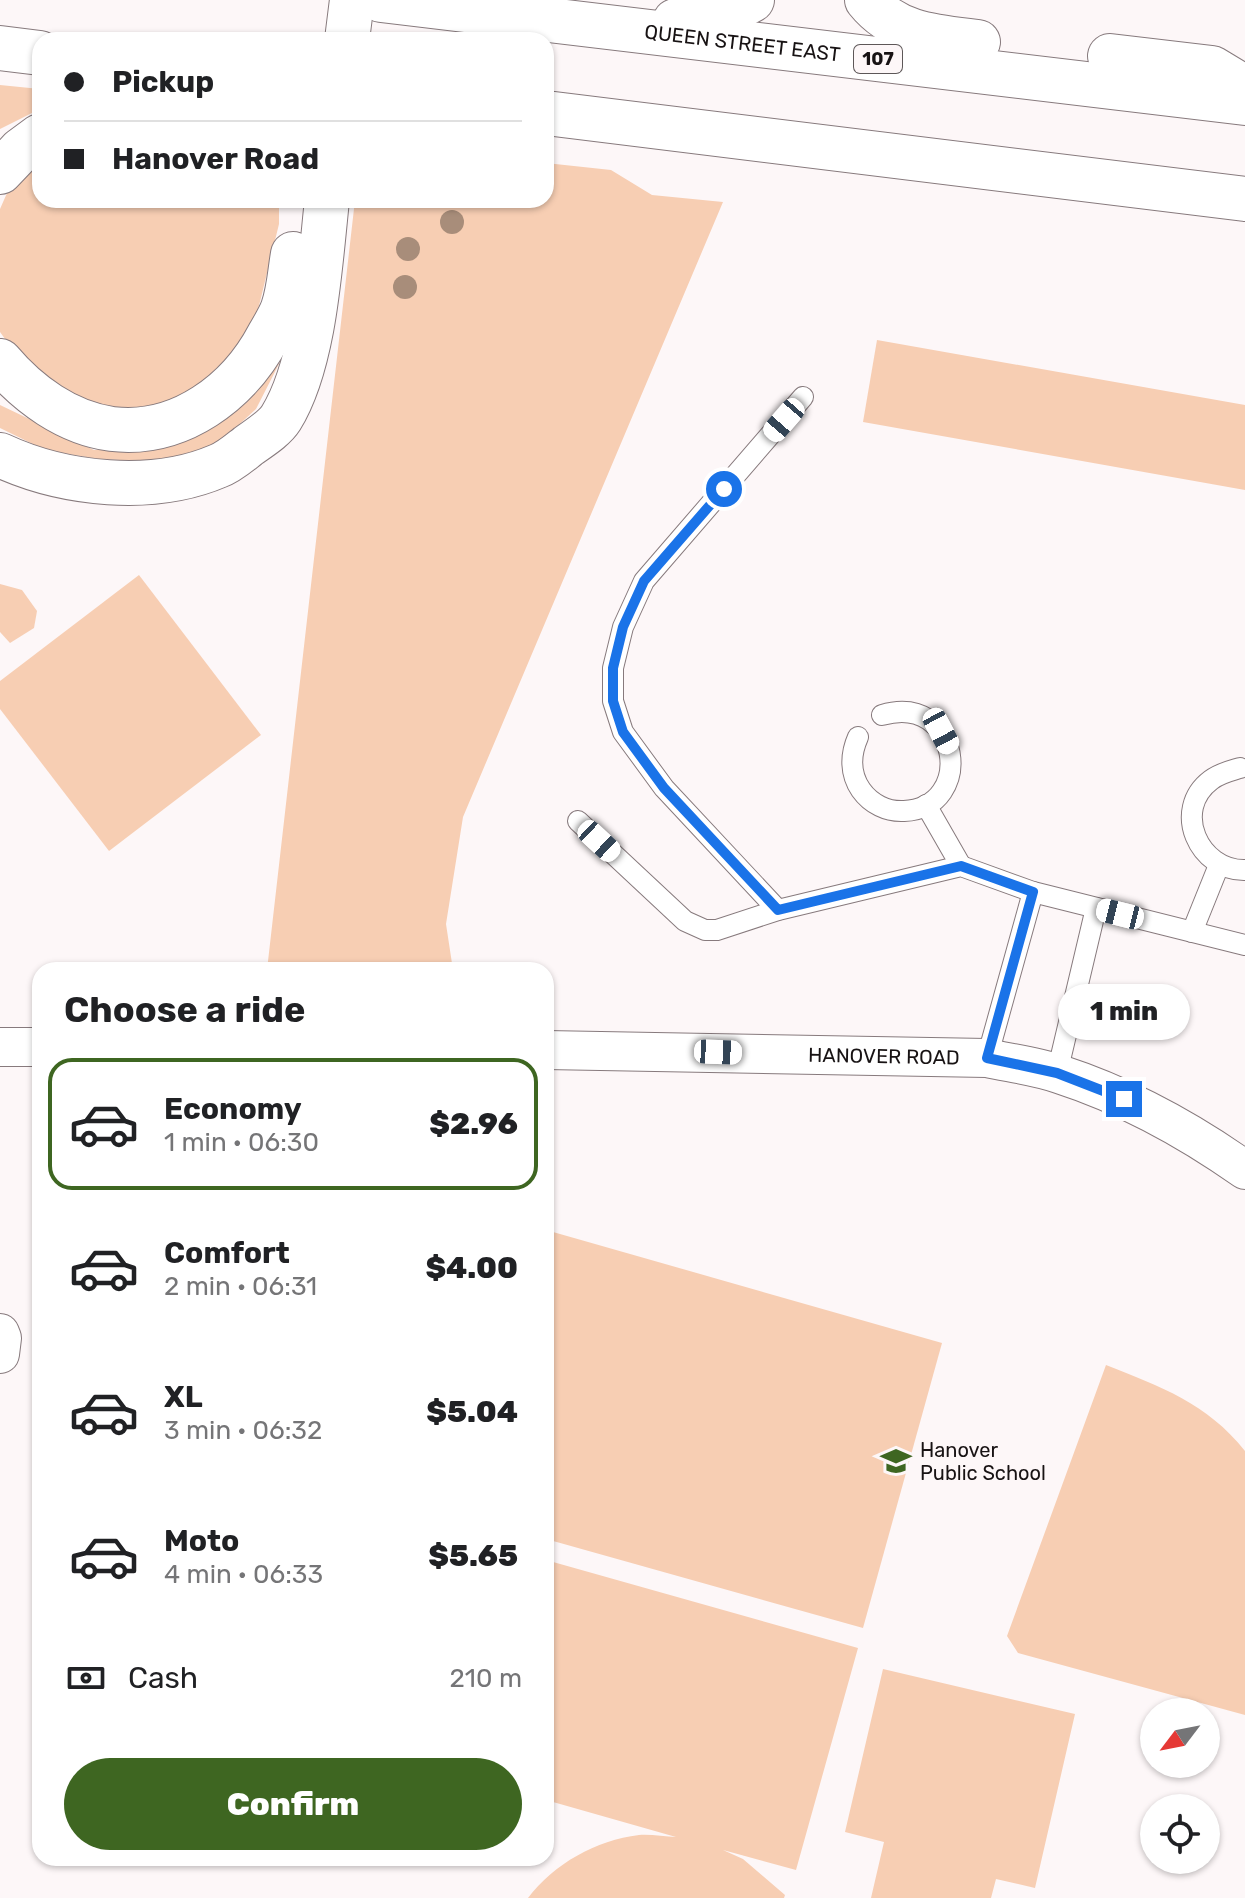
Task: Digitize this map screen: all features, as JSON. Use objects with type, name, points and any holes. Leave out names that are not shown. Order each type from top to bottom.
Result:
[{"type":"main road","points":[[321,32],[324,0]]},
{"type":"main road","points":[[348,32],[352,0]]},
{"type":"main road","points":[[510,15],[541,8],[697,23],[725,15],[752,0]]},
{"type":"main road","points":[[867,0],[889,22],[923,34],[1212,68],[1245,88]]},
{"type":"main road","name":"QUEEN STREET EAST","points":[[398,2],[1245,103]]},
{"type":"main road","points":[[0,48],[32,52]]},
{"type":"main road","points":[[554,114],[1245,199]]},
{"type":"main road","points":[[0,172],[32,142]]},
{"type":"main road","points":[[0,361],[23,386],[53,408],[82,421],[111,429],[138,429],[167,424],[190,415],[221,396],[257,359],[283,309],[300,208]]},
{"type":"main road","points":[[0,455],[47,471],[112,483],[166,481],[222,465],[259,438],[280,420],[306,352],[326,208]]},
{"type":"street","points":[[0,1047],[32,1047]]},
{"type":"street","name":"HANOVER ROAD","points":[[554,1050],[987,1058],[1057,1073],[1124,1099],[1192,1133],[1245,1170]]},
{"type":"street","points":[[0,1333],[0,1354]]},
{"type":"lane","points":[[778,910],[664,788],[623,732],[613,701],[613,668],[623,627],[644,581],[803,397]]},
{"type":"lane","points":[[858,737],[852,754],[852,770],[857,785],[867,798],[880,807],[911,811],[926,805],[939,794],[948,780],[952,763],[949,746],[941,731],[928,719],[913,712],[895,711],[882,715]]},
{"type":"lane","points":[[1240,768],[1222,773],[1208,782],[1198,794],[1192,826],[1196,842],[1206,855],[1219,865],[1245,870]]},
{"type":"lane","points":[[926,805],[961,866]]},
{"type":"lane","points":[[578,821],[685,921],[705,930],[717,930],[778,910],[961,866],[1033,892],[1245,945]]},
{"type":"lane","points":[[1192,932],[1219,865]]},
{"type":"lane","points":[[987,1058],[1033,892]]},
{"type":"lane","points":[[1057,1073],[1096,908]]},
{"type":"shaded area","points":[[0,85],[32,88],[32,113],[0,129]]},
{"type":"shaded area","points":[[554,164],[611,170],[652,195],[723,202],[463,817],[446,924],[452,962],[268,962],[354,208],[554,208]]},
{"type":"shaded area","points":[[32,170],[32,208],[279,208],[279,224],[256,318],[221,376],[152,411],[80,404],[26,368],[0,332],[0,209],[11,184]]},
{"type":"shaded area","points":[[877,340],[1245,405],[1245,490],[863,422]]},
{"type":"shaded area","points":[[281,360],[256,409],[219,443],[164,462],[98,459],[45,450],[0,428],[0,405],[94,450],[154,447],[203,432],[246,403]]},
{"type":"shaded area","points":[[139,575],[261,735],[109,851],[0,709],[0,681]]},
{"type":"shaded area","points":[[0,584],[22,590],[37,611],[34,628],[10,643],[0,632]]},
{"type":"shaded area","points":[[554,1232],[942,1343],[863,1628],[554,1541]]},
{"type":"shaded area","points":[[1106,1365],[1164,1389],[1199,1408],[1245,1451],[1245,1715],[1220,1708],[1220,1698],[1183,1698],[1018,1653],[1007,1636]]},
{"type":"shaded area","points":[[554,1562],[858,1648],[796,1870],[723,1850],[743,1859],[785,1895],[784,1898],[528,1898],[563,1864],[592,1848],[639,1835],[676,1837],[554,1802]]},
{"type":"shaded area","points":[[883,1669],[1075,1714],[1035,1888],[996,1879],[991,1898],[871,1898],[884,1842],[845,1832]]},
{"type":"place","name":"Hanover Public School","points":[[896,1461]]},
{"type":"route","points":[[724,489],[644,581],[623,627],[613,668],[613,701],[623,732],[664,788],[778,910],[961,866],[1033,892],[987,1058],[1057,1073],[1124,1099]]}]
